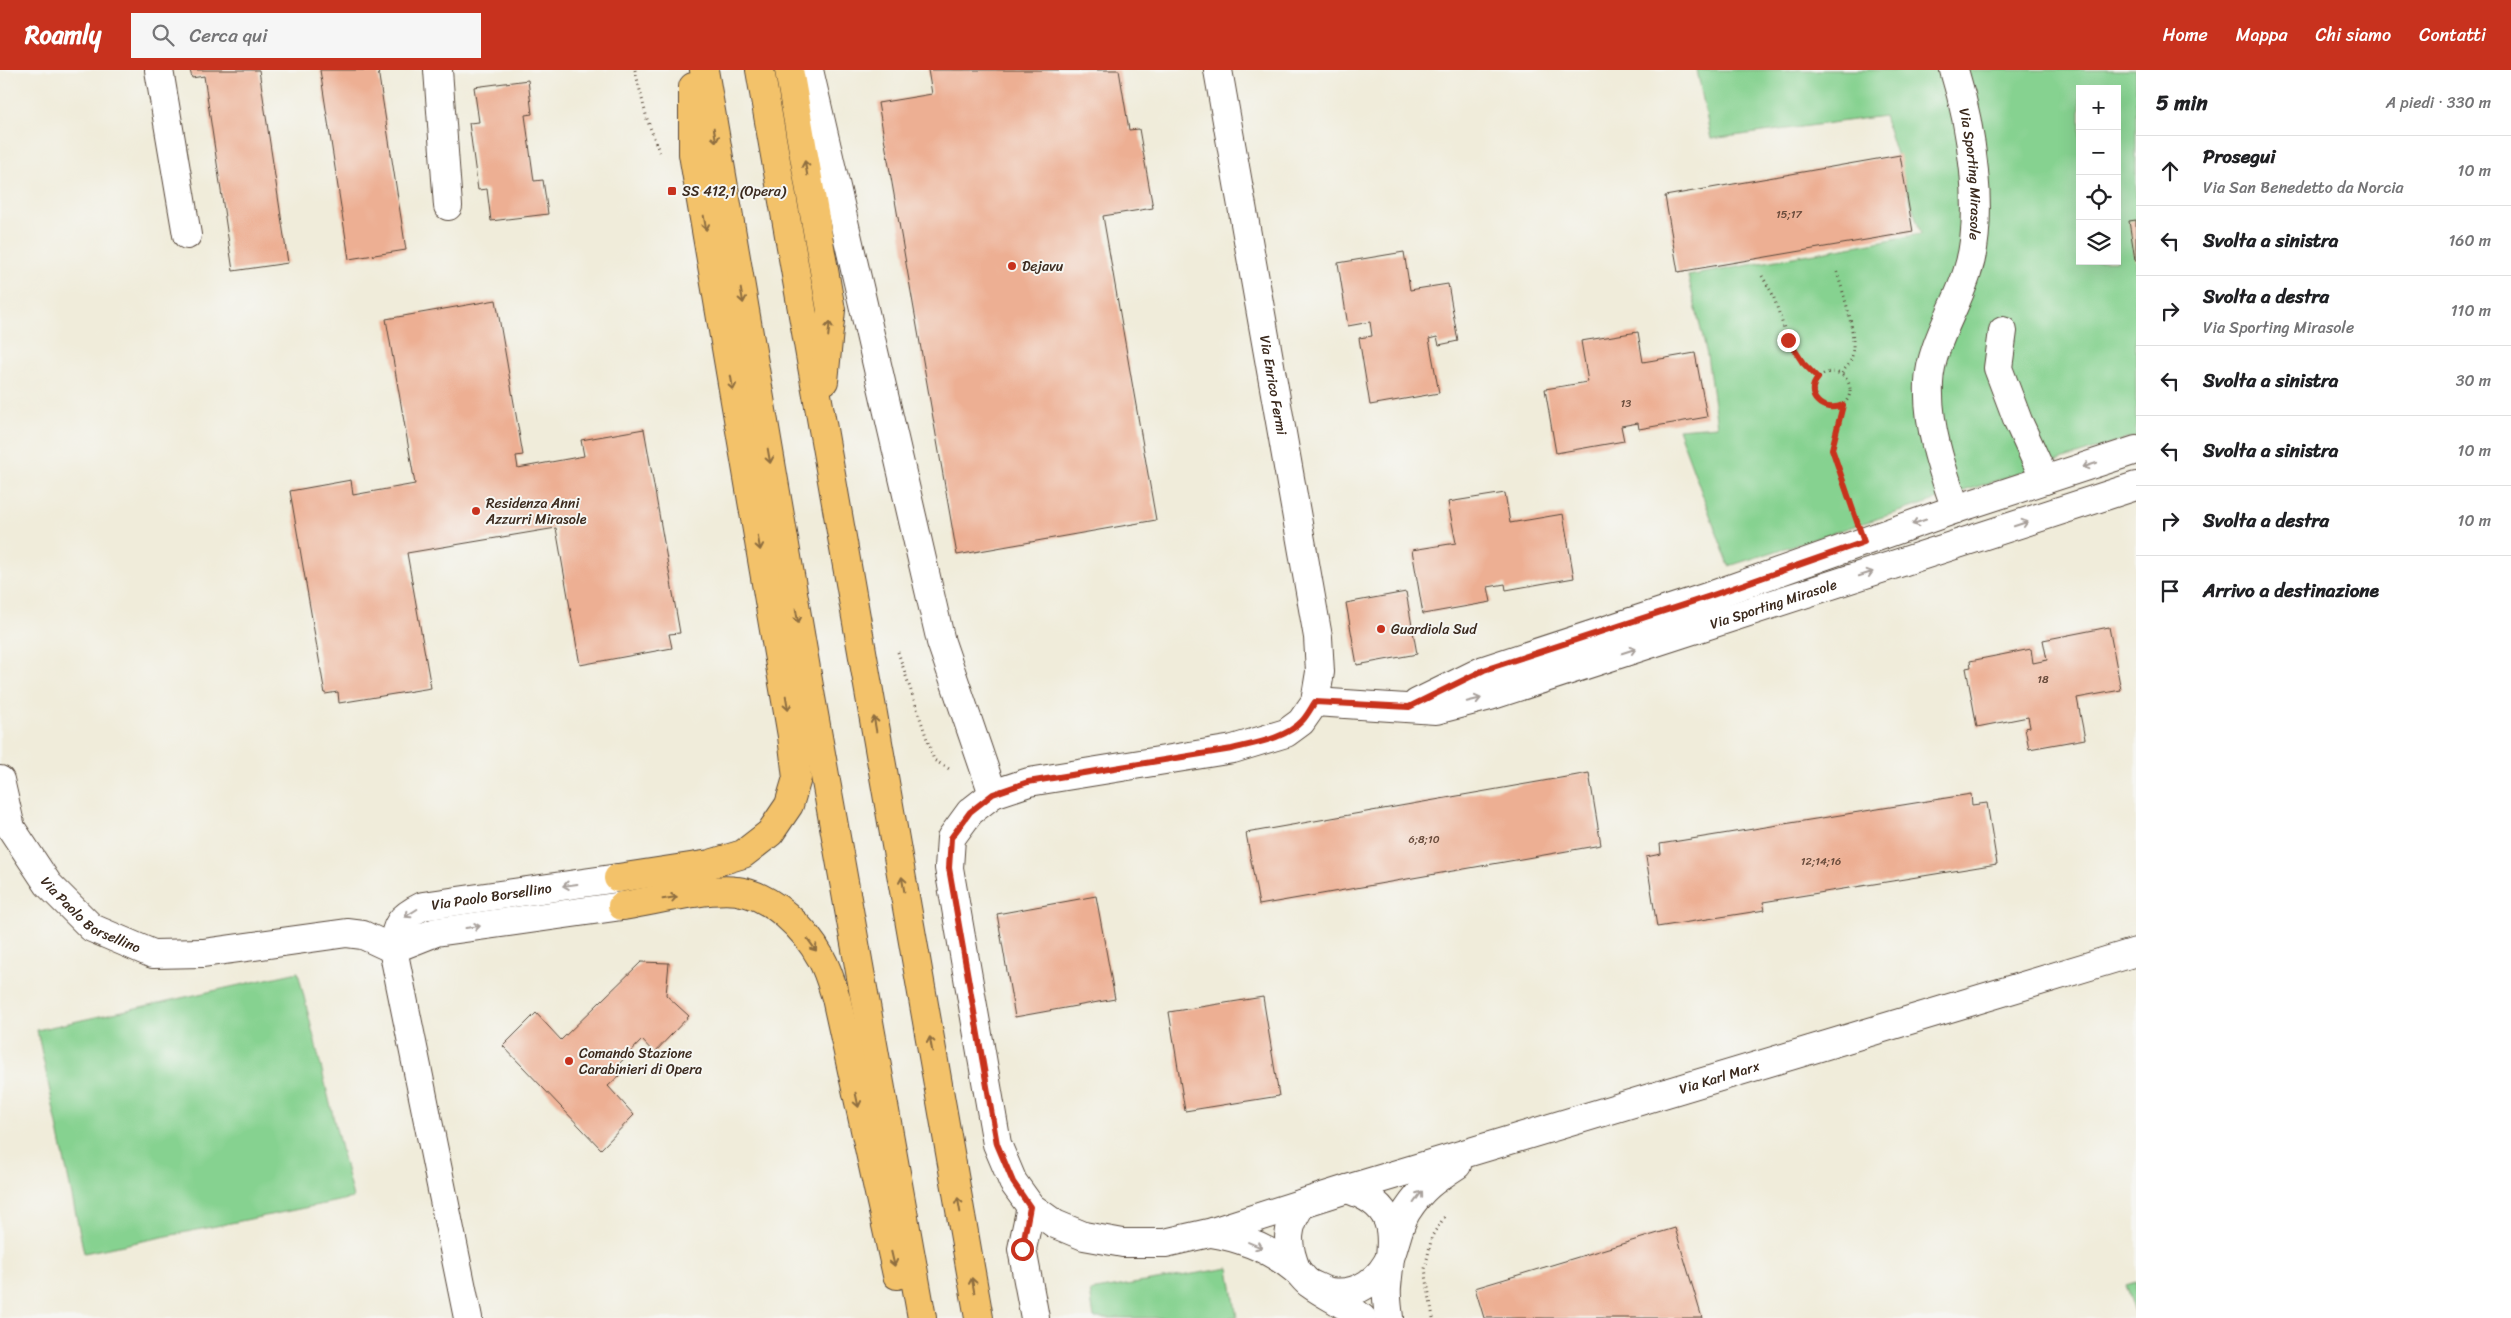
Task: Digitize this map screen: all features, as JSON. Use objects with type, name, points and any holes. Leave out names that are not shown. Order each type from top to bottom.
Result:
[{"type":"main road","points":[[618,878],[710,864],[743,854],[770,833],[789,805],[797,778],[789,716],[693,154],[693,70]]},
{"type":"main road","points":[[704,70],[810,692],[922,1318]]},
{"type":"main road","points":[[760,70],[979,1318]]},
{"type":"main road","points":[[790,70],[831,310],[820,412]]},
{"type":"main road","points":[[622,906],[705,893],[737,891],[767,901],[798,926],[821,958],[836,998],[870,1159],[907,1318]]},
{"type":"street","points":[[159,70],[187,235]]},
{"type":"street","points":[[438,70],[448,206]]},
{"type":"street","points":[[810,70],[941,642],[993,794]]},
{"type":"street","name":"Via Enrico Fermi","points":[[1218,70],[1318,637],[1320,672],[1315,702]]},
{"type":"street","name":"Via Sporting Mirasole","points":[[1954,70],[1972,150],[1977,221],[1968,271],[1932,358],[1929,384],[1937,446],[1956,509]]},
{"type":"street","points":[[2003,331],[1998,368],[2018,421],[2045,480]]},
{"type":"street","name":"Via Sporting Mirasole","points":[[1409,707],[1484,670],[1710,596],[1956,509],[2136,450]]},
{"type":"street","name":"Via Sporting Mirasole","points":[[1315,702],[1436,710],[1490,696],[2136,486]]},
{"type":"street","points":[[1035,1318],[1022,1249],[1030,1207],[1013,1182],[997,1144],[949,868],[951,838],[970,812],[993,794],[1028,782],[1232,749],[1262,741],[1286,733],[1301,722],[1315,702]]},
{"type":"street","name":"Via Paolo Borsellino","points":[[0,780],[11,828],[48,884],[92,928],[153,954],[204,954],[347,933],[363,935],[393,949],[436,932],[622,906]]},
{"type":"street","name":"Via Paolo Borsellino","points":[[393,949],[395,929],[406,914],[423,906],[618,878]]},
{"type":"street","points":[[393,949],[468,1318]]},
{"type":"street","name":"Via Karl Marx","points":[[1030,1207],[1055,1224],[1084,1236],[1123,1243],[1165,1243],[1209,1233],[1347,1189],[2136,952]]},
{"type":"street","points":[[1302,1203],[1289,1227],[1288,1250],[1303,1277],[1330,1292],[1350,1292],[1367,1286],[1381,1274],[1390,1256],[1406,1213],[1426,1185],[1479,1150]]},
{"type":"street","points":[[1347,1189],[1366,1195],[1379,1205],[1387,1217],[1392,1230],[1387,1290],[1389,1318]]},
{"type":"street","points":[[1209,1233],[1237,1237],[1268,1250],[1362,1318]]},
{"type":"path","points":[[635,70],[647,118],[662,158]]},
{"type":"path","points":[[1837,272],[1848,311],[1852,342],[1850,360],[1841,375]]},
{"type":"path","points":[[1762,276],[1773,295],[1788,340],[1803,363],[1818,378]]},
{"type":"path","points":[[1843,405],[1831,409],[1820,405],[1814,394],[1818,378],[1830,372],[1841,375],[1846,379],[1850,387],[1850,394],[1843,405],[1832,449],[1864,542]]},
{"type":"path","points":[[898,652],[934,760],[993,794]]},
{"type":"path","points":[[1433,1318],[1426,1269],[1432,1236],[1446,1215]]},
{"type":"green space","points":[[1697,70],[2136,70],[2136,436],[1729,566],[1678,429],[1717,426],[1707,355],[1688,276],[1921,234],[1884,116],[1711,139]]},
{"type":"green space","points":[[298,972],[353,1198],[84,1253],[37,1030]]},
{"type":"green space","points":[[1229,1268],[1237,1318],[1094,1318],[1090,1291]]},
{"type":"green space","points":[[2136,1282],[2136,1316],[2126,1285]]},
{"type":"building","points":[[190,70],[259,70],[288,263],[233,271],[204,76],[192,78]]},
{"type":"building","points":[[320,70],[378,70],[406,250],[349,259]]},
{"type":"building","points":[[928,70],[1119,70],[1129,130],[1139,129],[1153,208],[1103,216],[1156,520],[957,555],[878,103],[932,94]]},
{"type":"building","points":[[528,80],[532,114],[525,115],[534,181],[543,180],[548,214],[491,221],[487,189],[478,190],[469,123],[479,122],[474,87]]},
{"type":"building","points":[[1900,155],[1913,232],[1678,272],[1665,196]]},
{"type":"building","points":[[2136,220],[2136,260],[2135,260],[2129,221]]},
{"type":"building","points":[[1404,252],[1410,290],[1448,284],[1458,341],[1439,345],[1437,337],[1429,339],[1439,393],[1370,405],[1359,338],[1372,336],[1370,322],[1348,326],[1338,263]]},
{"type":"building","name":"Residenza Anni Azzurri Mirasole","points":[[496,300],[523,455],[516,456],[518,468],[584,456],[581,440],[644,429],[680,633],[669,634],[672,648],[580,665],[556,528],[407,553],[431,688],[339,703],[338,692],[325,694],[290,491],[351,480],[353,495],[415,484],[386,319]]},
{"type":"building","points":[[1638,332],[1643,362],[1695,353],[1707,417],[1639,429],[1638,423],[1621,426],[1624,441],[1556,453],[1545,389],[1588,382],[1581,341]]},
{"type":"building","points":[[1505,493],[1510,523],[1563,514],[1574,578],[1506,590],[1505,584],[1488,587],[1491,602],[1423,614],[1412,550],[1456,543],[1448,502]]},
{"type":"building","name":"Guardiola Sud","points":[[1406,592],[1417,654],[1357,665],[1346,603]]},
{"type":"building","points":[[2109,627],[2121,690],[2077,698],[2085,739],[2029,749],[2025,728],[2030,727],[2028,717],[1977,727],[1966,668],[1971,667],[1970,661],[2031,649],[2033,663],[2047,660],[2043,640]]},
{"type":"building","points":[[1589,773],[1601,845],[1259,905],[1246,833]]},
{"type":"building","points":[[1971,794],[1972,805],[1987,803],[1997,864],[1763,902],[1765,910],[1657,927],[1646,857],[1661,854],[1660,844]]},
{"type":"building","points":[[1096,896],[1115,999],[1015,1017],[997,914]]},
{"type":"building","name":"Comando Stazione Carabinieri di Opera","points":[[641,962],[669,963],[666,995],[689,1016],[654,1053],[642,1040],[614,1069],[620,1075],[608,1086],[634,1115],[601,1149],[503,1046],[536,1013],[561,1040]]},
{"type":"building","points":[[1263,997],[1279,1096],[1185,1111],[1169,1012]]},
{"type":"building","points":[[1675,1228],[1702,1318],[1484,1318],[1475,1288]]},
{"type":"place","name":"SS 412,1 (Opera)","points":[[672,191]]},
{"type":"place","name":"Dejavu","points":[[1012,266]]},
{"type":"place","name":"Residenza Anni Azzurri Mirasole","points":[[476,511]]},
{"type":"place","name":"Guardiola Sud","points":[[1381,629]]},
{"type":"place","name":"Comando Stazione Carabinieri di Opera","points":[[569,1061]]},
{"type":"route","points":[[1022,1249],[1022,1240],[1030,1207],[1013,1182],[997,1144],[949,868],[951,838],[970,812],[993,794],[1028,782],[1232,749],[1262,741],[1286,733],[1301,722],[1315,702],[1409,707],[1484,670],[1710,596],[1864,542],[1832,449],[1843,405],[1831,409],[1820,405],[1814,394],[1814,387],[1818,378],[1803,363],[1788,340]]}]
